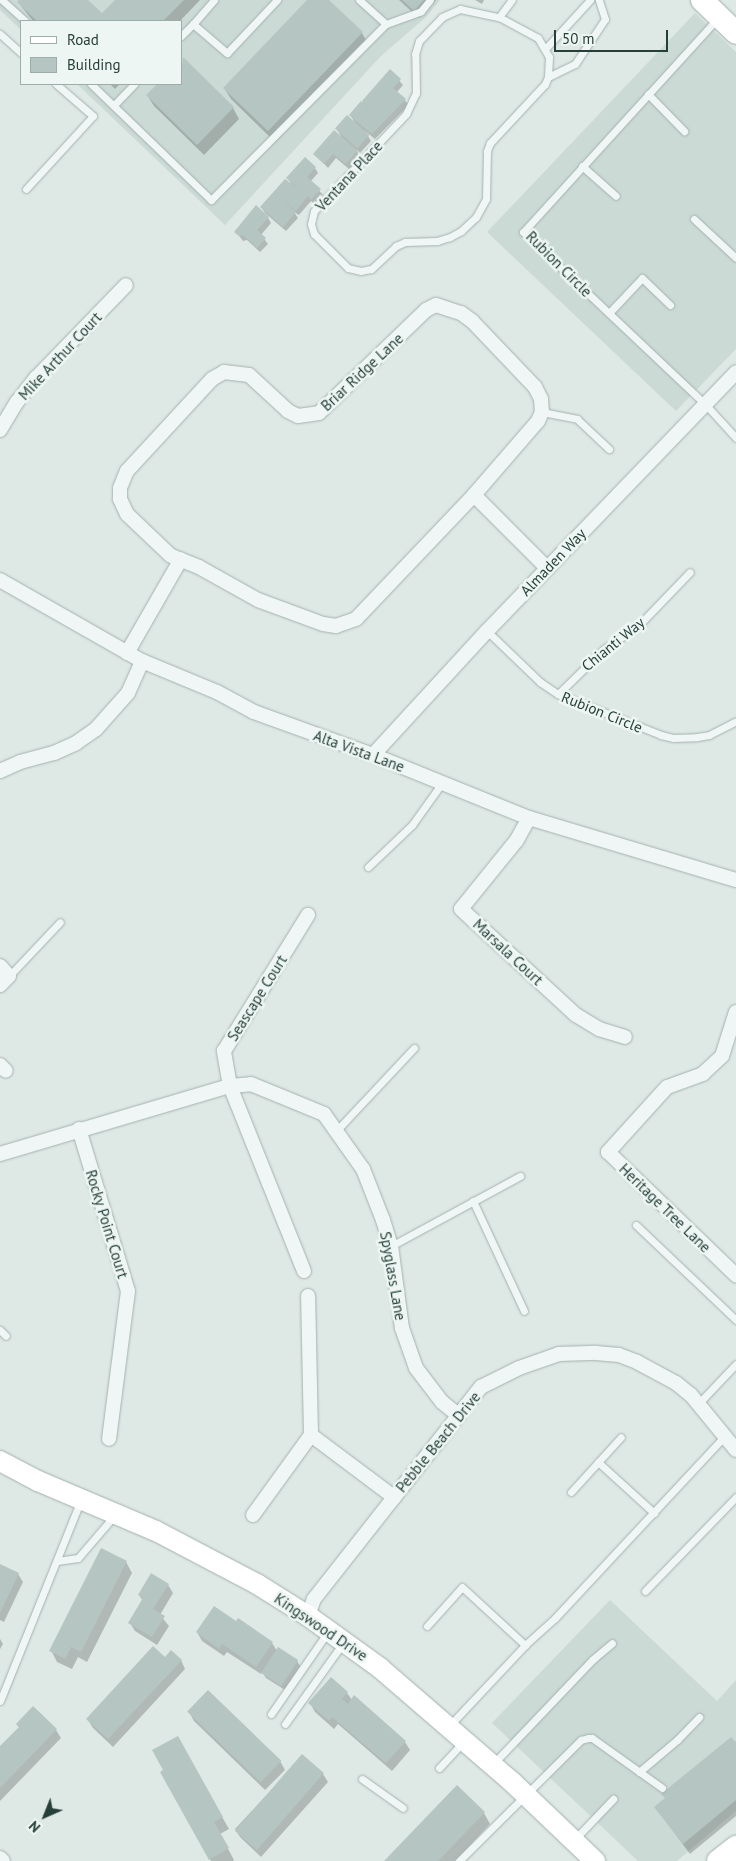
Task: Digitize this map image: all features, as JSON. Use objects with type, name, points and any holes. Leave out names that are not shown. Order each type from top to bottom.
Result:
[{"type":"main road","points":[[702,0],[736,32]]},
{"type":"main road","points":[[718,1861],[736,1847]]},
{"type":"street","name":"Mike Arthur Court","points":[[0,430],[17,402],[36,378],[126,285]]},
{"type":"street","name":"Briar Ridge Lane","points":[[436,305],[461,313],[472,321],[535,387],[541,399],[542,412],[538,421],[474,496],[356,619],[336,626],[323,624],[258,600],[199,566],[165,551],[128,514],[120,499],[121,482],[127,471],[212,379],[224,372],[249,374],[288,411],[298,416],[320,413],[426,310],[436,305]]},
{"type":"street","name":"Almaden Way","points":[[373,755],[487,631],[736,372]]},
{"type":"street","points":[[474,496],[547,568]]},
{"type":"street","points":[[127,653],[180,559]]},
{"type":"street","name":"Alta Vista Lane","points":[[0,580],[142,661],[217,692],[254,712],[373,755],[529,818],[735,877]]},
{"type":"street","points":[[0,771],[20,762],[54,753],[76,743],[96,729],[121,703],[142,661]]},
{"type":"street","name":"Marsala Court","points":[[529,818],[516,841],[461,909],[576,1015],[599,1029],[625,1037]]},
{"type":"street","name":"Seascape Court","points":[[230,1086],[224,1052],[308,915]]},
{"type":"street","name":"Heritage Tree Lane","points":[[736,1012],[722,1056],[703,1074],[667,1087],[608,1152],[736,1275]]},
{"type":"street","name":"Spyglass Lane","points":[[0,1154],[79,1129],[230,1086],[251,1084],[324,1114],[363,1169],[391,1246],[396,1294],[407,1347],[416,1368],[442,1402],[458,1414]]},
{"type":"street","points":[[230,1086],[304,1271]]},
{"type":"street","name":"Rocky Point Court","points":[[79,1129],[128,1291],[109,1439]]},
{"type":"street","points":[[253,1514],[311,1435],[308,1296]]},
{"type":"street","name":"Pebble Beach Drive","points":[[308,1616],[314,1599],[458,1414],[481,1388],[519,1368],[559,1354],[596,1353],[618,1355],[637,1362],[676,1383],[698,1404],[736,1450]]},
{"type":"street","points":[[311,1435],[394,1496]]},
{"type":"street","name":"Kingswood Drive","points":[[0,1461],[81,1499],[156,1531],[248,1579],[308,1616],[380,1668],[526,1796],[596,1861]]},
{"type":"street","points":[[0,1858],[3,1861]]},
{"type":"lane","points":[[2,0],[24,20]]},
{"type":"lane","points":[[182,35],[214,0]]},
{"type":"lane","points":[[193,24],[227,53],[277,0]]},
{"type":"lane","points":[[360,0],[386,24]]},
{"type":"lane","points":[[92,85],[211,200],[386,24],[421,11],[430,0]]},
{"type":"lane","points":[[499,17],[512,0]]},
{"type":"lane","points":[[548,77],[550,66],[546,48],[590,0]]},
{"type":"lane","points":[[548,77],[574,64],[605,19],[599,0]]},
{"type":"lane","name":"Ventana Place","points":[[546,48],[538,38],[499,17],[467,9],[450,12],[419,41],[415,54],[416,93],[411,106],[314,211],[311,224],[317,239],[344,265],[361,271],[371,269],[396,246],[405,242],[437,241],[461,231],[476,217],[484,206],[490,143],[545,84],[548,77]]},
{"type":"lane","name":"Rubion Circle","points":[[719,17],[523,232],[706,404],[736,438]]},
{"type":"lane","points":[[0,34],[20,52]]},
{"type":"lane","points":[[26,189],[93,116],[57,85]]},
{"type":"lane","points":[[114,105],[133,85]]},
{"type":"lane","points":[[648,94],[684,131]]},
{"type":"lane","points":[[582,166],[616,196]]},
{"type":"lane","points":[[694,219],[736,258]]},
{"type":"lane","points":[[609,313],[642,278],[670,305]]},
{"type":"lane","points":[[542,412],[577,419],[609,449]]},
{"type":"lane","name":"Chianti Way","points":[[558,694],[604,649],[637,627],[690,572]]},
{"type":"lane","name":"Rubion Circle","points":[[487,631],[540,682],[577,704],[674,738],[709,735],[736,721]]},
{"type":"lane","points":[[368,867],[412,825],[442,783]]},
{"type":"lane","points":[[3,976],[60,922]]},
{"type":"lane","points":[[336,1131],[414,1048]]},
{"type":"lane","points":[[391,1246],[520,1176]]},
{"type":"lane","points":[[473,1201],[524,1311]]},
{"type":"lane","points":[[636,1225],[736,1320]]},
{"type":"lane","points":[[0,1330],[6,1336]]},
{"type":"lane","points":[[698,1404],[736,1364]]},
{"type":"lane","points":[[571,1492],[622,1437]]},
{"type":"lane","points":[[448,1728],[525,1645],[555,1618],[724,1437]]},
{"type":"lane","points":[[598,1462],[654,1513]]},
{"type":"lane","points":[[645,1591],[736,1496]]},
{"type":"lane","points":[[0,1701],[81,1499]]},
{"type":"lane","points":[[57,1561],[78,1558],[116,1514]]},
{"type":"lane","points":[[426,1626],[462,1587],[525,1645]]},
{"type":"lane","points":[[271,1714],[336,1636]]},
{"type":"lane","points":[[285,1724],[336,1636]]},
{"type":"lane","points":[[491,1766],[612,1643]]},
{"type":"lane","points":[[639,1772],[677,1740],[699,1717]]},
{"type":"lane","points":[[459,1861],[581,1740],[592,1738],[662,1788]]},
{"type":"lane","points":[[440,1768],[464,1742]]},
{"type":"lane","points":[[362,1779],[404,1808]]},
{"type":"lane","points":[[574,1840],[613,1799]]},
{"type":"shaded area","points":[[0,0],[440,0],[426,17],[381,56],[225,225],[78,85],[182,85],[182,20],[20,20],[20,29],[0,10]]},
{"type":"shaded area","points":[[695,13],[736,52],[736,349],[676,411],[487,232]]},
{"type":"shaded area","points":[[610,1600],[717,1701],[736,1680],[736,1811],[677,1861],[638,1861],[492,1723]]},
{"type":"building","points":[[19,0],[88,0],[102,13],[115,0],[184,0],[164,20],[36,20],[17,2]]},
{"type":"building","points":[[307,0],[329,0],[363,32],[268,131],[223,88]]},
{"type":"building","points":[[402,0],[424,0],[414,11]]},
{"type":"building","points":[[183,57],[234,107],[197,145],[146,95],[156,85],[182,85]]},
{"type":"building","points":[[390,69],[401,79],[393,88],[406,99],[372,134],[349,115],[361,101],[371,110],[362,101]]},
{"type":"building","points":[[347,115],[369,135],[357,148],[335,128]]},
{"type":"building","points":[[334,130],[358,151],[346,164],[333,154],[324,164],[313,154]]},
{"type":"building","points":[[305,157],[316,167],[307,177],[321,189],[311,200],[308,196],[296,211],[281,198],[296,212],[283,227],[260,207],[285,179],[299,189],[286,178]]},
{"type":"building","points":[[256,205],[269,217],[257,230],[266,238],[257,248],[243,235],[239,236],[234,232]]},
{"type":"building","points":[[101,1548],[127,1561],[81,1652],[71,1647],[65,1659],[49,1651]]},
{"type":"building","points":[[0,1564],[19,1573],[0,1613]]},
{"type":"building","points":[[151,1573],[169,1584],[153,1609],[165,1616],[152,1637],[128,1623],[143,1598],[138,1595]]},
{"type":"building","points":[[214,1606],[236,1621],[238,1618],[273,1642],[256,1667],[222,1644],[219,1649],[196,1632]]},
{"type":"building","points":[[153,1646],[165,1657],[171,1650],[182,1660],[108,1739],[86,1719]]},
{"type":"building","points":[[278,1647],[298,1660],[281,1686],[261,1673]]},
{"type":"building","points":[[331,1677],[348,1692],[342,1699],[348,1704],[354,1695],[406,1741],[386,1763],[332,1717],[329,1721],[308,1703]]},
{"type":"building","points":[[208,1690],[281,1761],[261,1782],[187,1712]]},
{"type":"building","points":[[33,1706],[57,1729],[0,1788],[0,1746],[19,1727],[16,1724]]},
{"type":"building","points":[[178,1736],[223,1817],[214,1822],[229,1848],[209,1860],[160,1772],[163,1770],[152,1750]]},
{"type":"building","points":[[731,1737],[736,1742],[736,1800],[683,1844],[654,1807],[665,1798],[661,1794]]},
{"type":"building","points":[[302,1754],[324,1773],[257,1850],[235,1831]]},
{"type":"building","points":[[457,1785],[485,1812],[438,1861],[384,1861]]}]
